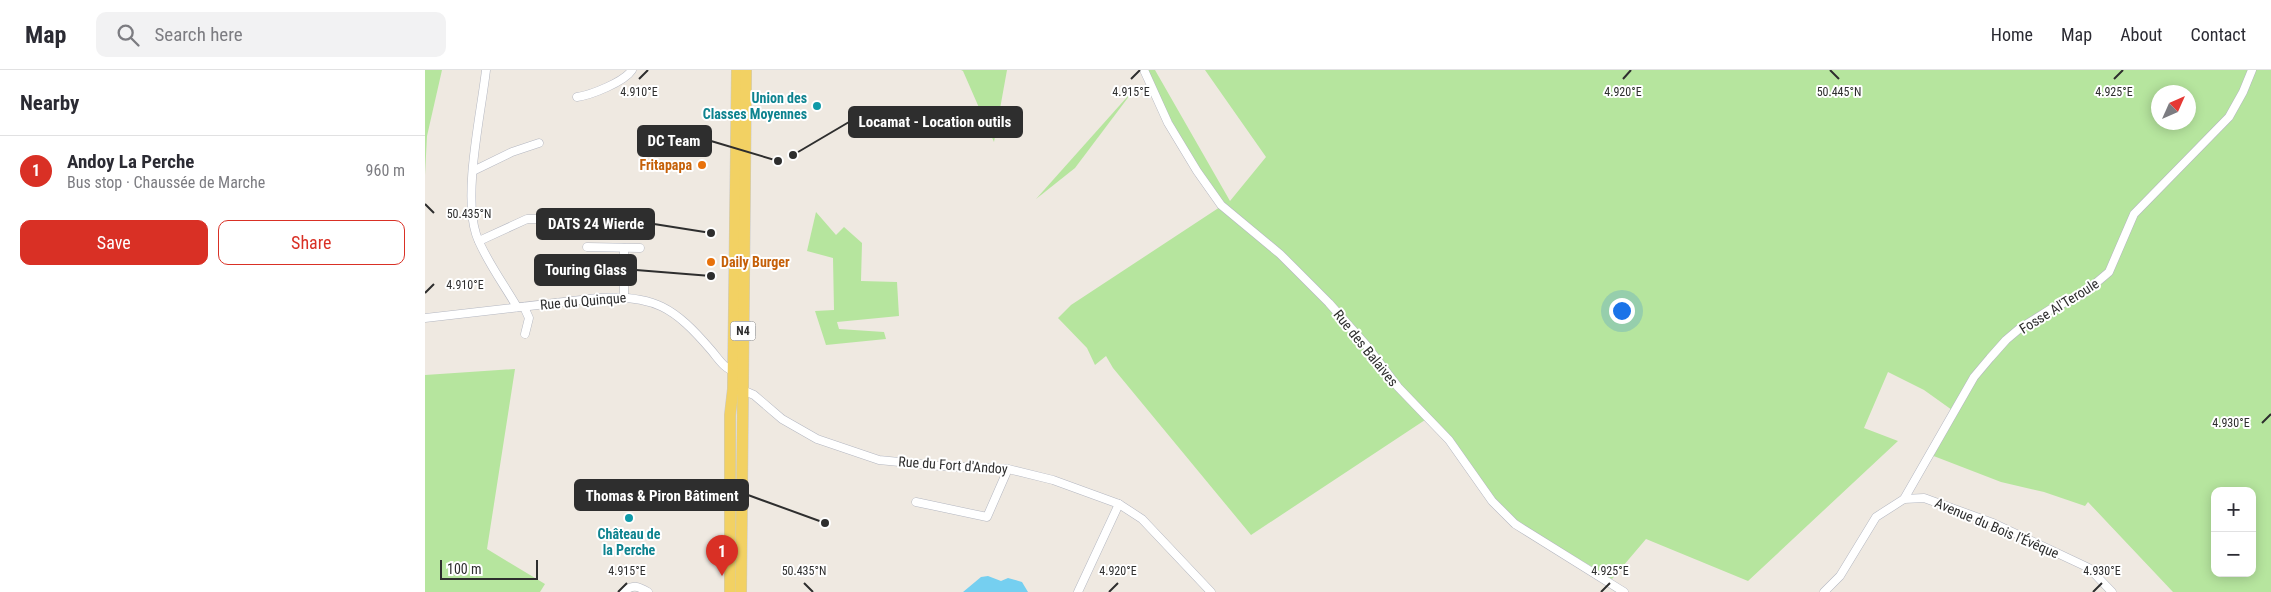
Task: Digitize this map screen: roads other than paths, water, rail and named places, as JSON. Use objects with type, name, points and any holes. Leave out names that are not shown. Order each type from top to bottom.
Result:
[{"type":"main road","name":"N4","points":[[737,70],[741,592]]},
{"type":"main road","name":"N4","points":[[738,372],[746,70]]},
{"type":"main road","name":"N4","points":[[730,592],[730,415],[738,389]]},
{"type":"street","points":[[486,70],[473,171],[472,218],[479,241],[520,307],[529,318],[525,334]]},
{"type":"street","points":[[577,97],[608,86],[629,74],[632,70]]},
{"type":"street","name":"Rue des Balaives","points":[[1144,70],[1168,123],[1197,171],[1221,205],[1280,254],[1329,303],[1366,345],[1398,388],[1449,440],[1503,513],[1515,524],[1624,592]]},
{"type":"street","name":"Fosse Al'Teroule","points":[[1903,499],[1974,377],[2006,340],[2019,329],[2051,309],[2083,294],[2109,272],[2134,214],[2229,117],[2243,92],[2252,70]]},
{"type":"street","points":[[473,171],[512,152],[539,143]]},
{"type":"street","points":[[479,241],[527,219],[542,219]]},
{"type":"street","points":[[587,247],[640,248]]},
{"type":"street","points":[[624,248],[624,296]]},
{"type":"street","name":"Rue du Quinque","points":[[425,318],[624,296],[648,300],[671,312],[692,328],[725,367],[738,372]]},
{"type":"street","name":"Rue du Fort d'Andoy","points":[[738,389],[754,395],[782,419],[817,439],[879,460],[940,466],[1008,468],[1053,480],[1119,504],[1142,519],[1211,592]]},
{"type":"street","points":[[916,502],[987,517],[1008,468]]},
{"type":"street","name":"Avenue du Bois l'Évêque","points":[[1903,499],[1924,498],[1933,500],[1993,523],[2089,568],[2112,592]]},
{"type":"street","points":[[1824,592],[1840,576],[1877,517],[1903,499]]},
{"type":"street","points":[[1078,592],[1119,504]]},
{"type":"street","points":[[624,592],[631,586],[637,586],[648,592]]},
{"type":"water","points":[[988,576],[1001,581],[1008,578],[1022,582],[1028,592],[963,592],[981,577]]},
{"type":"place","name":"Union des Classes Moyennes","points":[[817,106]]},
{"type":"place","name":"Locamat - Location outils","points":[[793,155]]},
{"type":"place","name":"DC Team","points":[[778,161]]},
{"type":"place","name":"Fritapapa","points":[[702,165]]},
{"type":"place","name":"DATS 24 Wierde","points":[[711,233]]},
{"type":"place","name":"Daily Burger","points":[[711,262]]},
{"type":"place","name":"Touring Glass","points":[[711,276]]},
{"type":"place","name":"Château de la Perche","points":[[629,518]]},
{"type":"place","name":"Thomas & Piron Bâtiment","points":[[825,523]]},
{"type":"place","name":"Andoy La Perche","points":[[722,576]]}]
